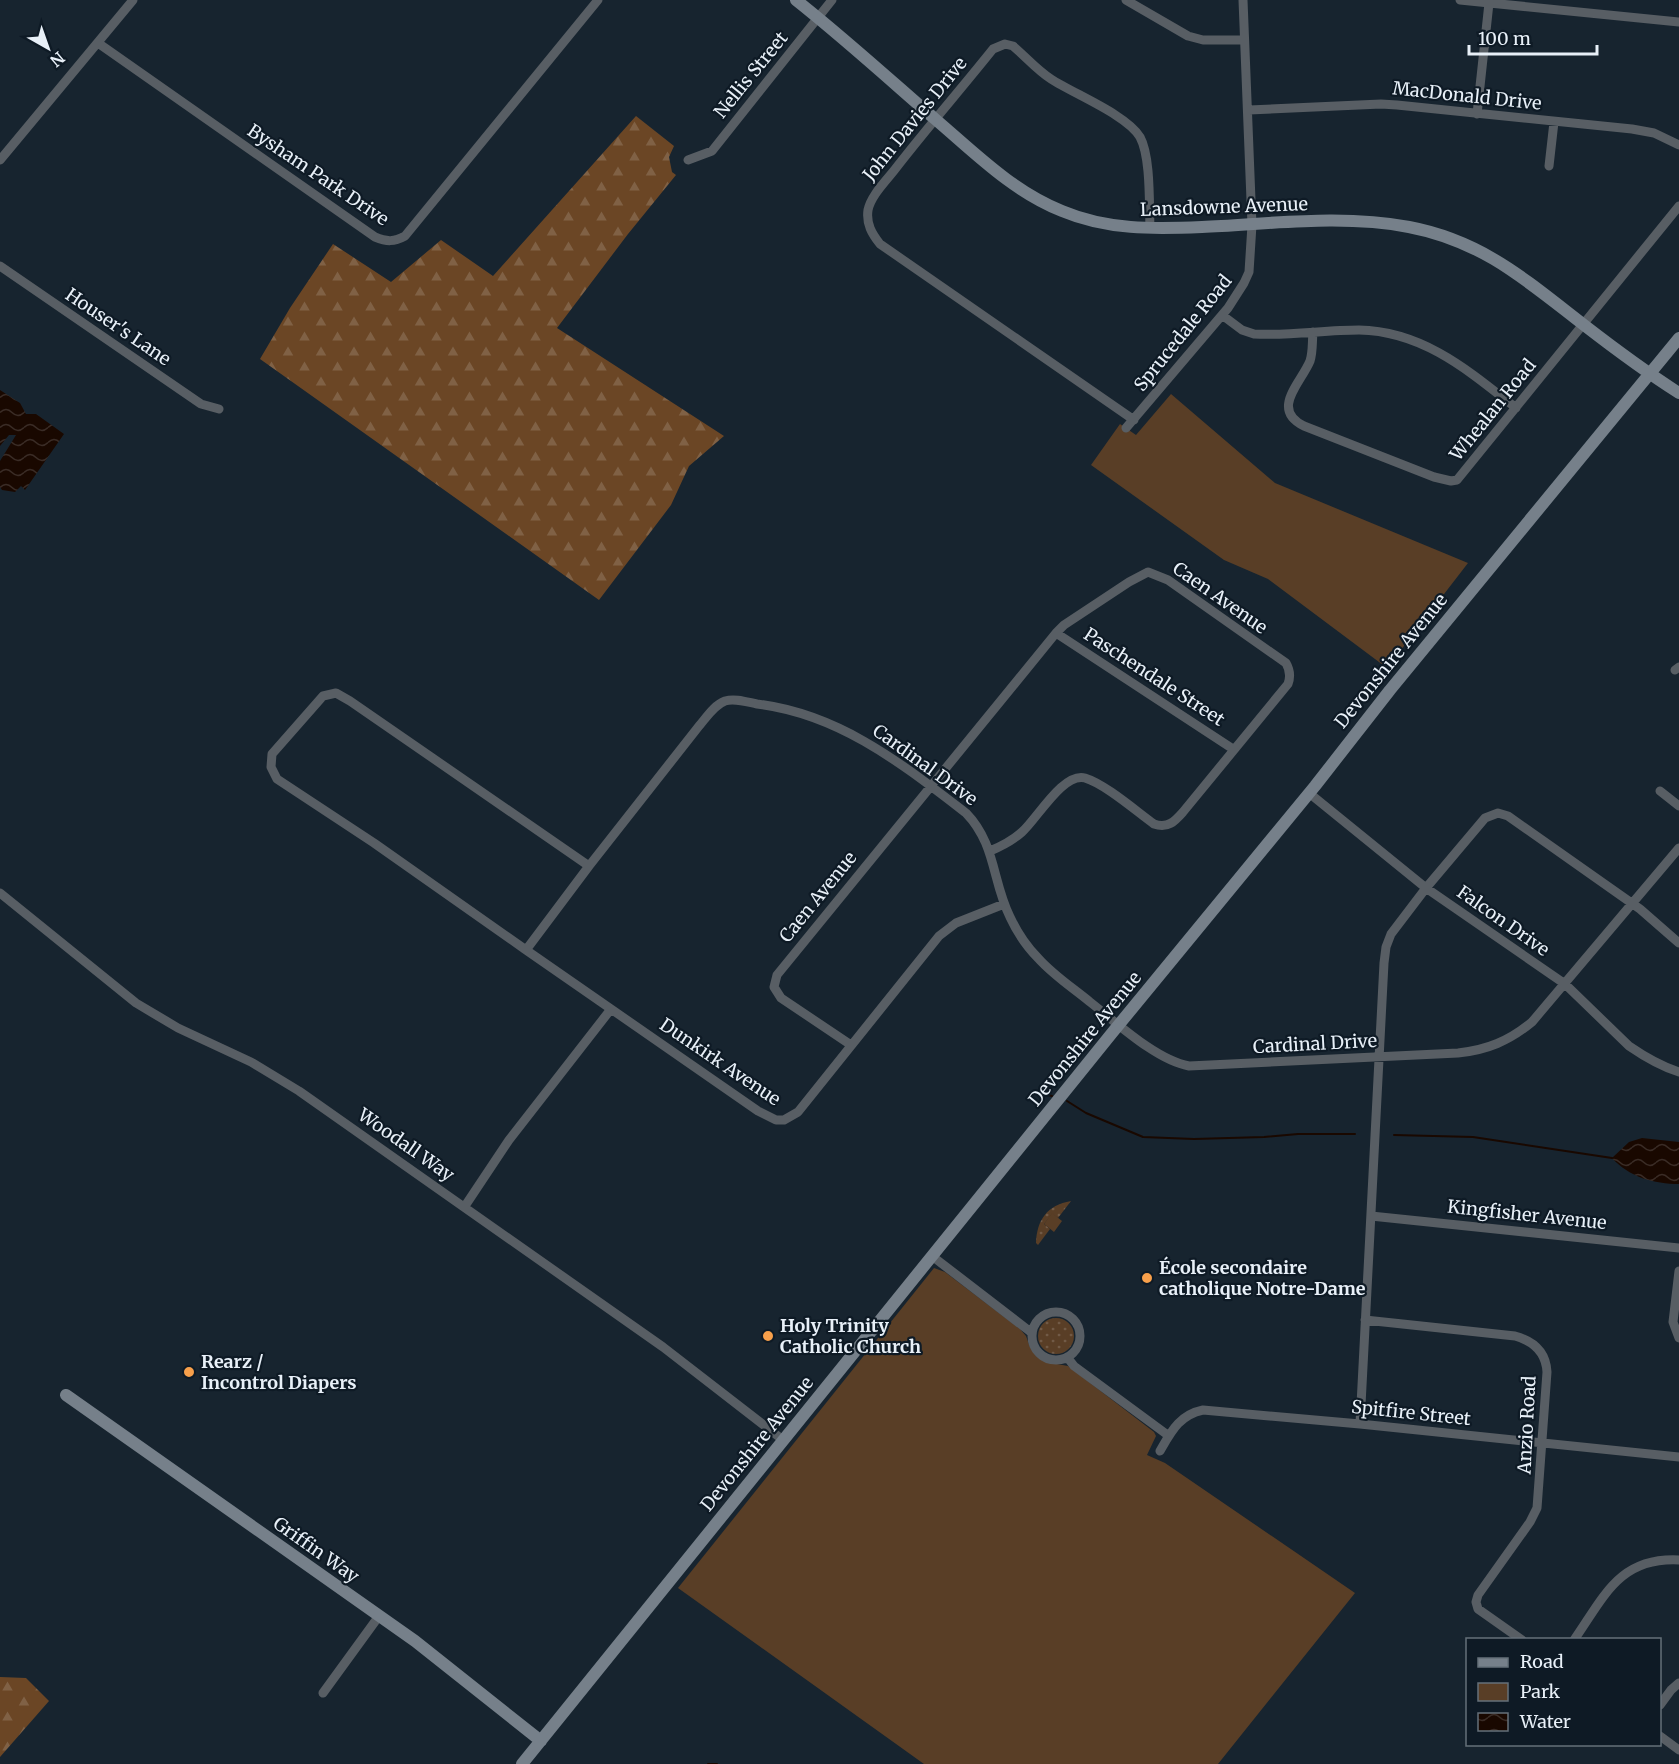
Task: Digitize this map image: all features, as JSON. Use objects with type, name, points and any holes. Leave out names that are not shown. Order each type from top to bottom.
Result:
[{"type":"main road","name":"Lansdowne Avenue","points":[[796,0],[993,170],[1040,201],[1090,220],[1119,226],[1150,228],[1366,221],[1425,230],[1466,244],[1502,263],[1679,393]]},
{"type":"main road","name":"Devonshire Avenue","points":[[522,1764],[1309,793],[1416,657],[1679,338]]},
{"type":"main road","name":"Griffin Way","points":[[66,1395],[415,1641],[541,1741]]},
{"type":"street","points":[[0,160],[133,0]]},
{"type":"street","name":"Bysham Park Drive","points":[[98,43],[375,237],[385,241],[405,236],[598,0]]},
{"type":"street","name":"Nellis Street","points":[[688,160],[712,151],[774,76],[832,0]]},
{"type":"street","points":[[1126,0],[1188,36],[1203,40],[1244,40]]},
{"type":"street","name":"Sprucedale Road","points":[[1126,428],[1222,315],[1247,278],[1251,260],[1252,225],[1243,0]]},
{"type":"street","points":[[1460,0],[1576,6],[1679,22]]},
{"type":"street","points":[[1477,114],[1489,3]]},
{"type":"street","name":"John Davies Drive","points":[[1134,420],[880,244],[872,234],[868,221],[870,203],[935,119],[993,49],[1005,44],[1013,46],[1051,79],[1123,121],[1135,131],[1146,153],[1150,228]]},
{"type":"street","name":"MacDonald Drive","points":[[1249,110],[1381,104],[1642,130],[1679,145]]},
{"type":"street","points":[[1549,166],[1554,122]]},
{"type":"street","name":"Whealan Road","points":[[1312,332],[1310,361],[1288,400],[1288,410],[1293,419],[1304,426],[1434,477],[1451,482],[1457,480],[1679,206]]},
{"type":"street","name":"Houser's Lane","points":[[0,266],[201,404],[219,409]]},
{"type":"street","points":[[1222,315],[1248,333],[1368,330],[1412,339],[1451,358],[1516,408]]},
{"type":"street","name":"Caen Avenue","points":[[851,1045],[781,998],[776,991],[774,981],[781,969],[930,785],[1064,625],[1148,572],[1168,580],[1286,663],[1290,678],[1288,684],[1178,817],[1167,826],[1154,824],[1098,784],[1077,777],[1063,784],[1030,825],[1016,837],[990,851]]},
{"type":"street","name":"Paschendale Street","points":[[1056,633],[1233,749]]},
{"type":"street","points":[[465,1206],[509,1140],[611,1009],[374,843],[277,779],[271,767],[272,754],[323,696],[336,693],[360,707],[589,866]]},
{"type":"street","name":"Cardinal Drive","points":[[526,950],[699,726],[722,702],[731,700],[778,706],[839,726],[872,744],[930,785],[974,821],[983,835],[990,851],[1004,904],[1020,936],[1038,959],[1119,1025],[1167,1059],[1189,1066],[1459,1053],[1478,1051],[1502,1042],[1532,1023],[1679,848]]},
{"type":"street","points":[[1660,790],[1679,806]]},
{"type":"street","name":"Falcon Drive","points":[[1309,793],[1426,888],[1565,984],[1630,1046],[1657,1064],[1679,1072]]},
{"type":"street","points":[[1360,1424],[1379,1057],[1386,947],[1391,934],[1485,818],[1498,813],[1508,816],[1633,904],[1679,942]]},
{"type":"street","name":"Woodall Way","points":[[0,893],[136,1003],[178,1028],[251,1062],[299,1090],[673,1354],[783,1440]]},
{"type":"street","name":"Dunkirk Avenue","points":[[611,1009],[758,1111],[784,1120],[798,1112],[943,932],[956,923],[1004,904]]},
{"type":"street","name":"Kingfisher Avenue","points":[[1371,1216],[1679,1248]]},
{"type":"street","points":[[932,1256],[1032,1333]]},
{"type":"street","points":[[1679,1271],[1673,1322],[1679,1338]]},
{"type":"street","points":[[1062,1313],[1069,1316],[1079,1330],[1077,1346],[1067,1357],[1053,1360],[1045,1357],[1034,1346],[1032,1333],[1038,1320],[1045,1315],[1062,1313]]},
{"type":"street","name":"Anzio Road","points":[[1365,1320],[1515,1336],[1532,1343],[1542,1353],[1546,1365],[1538,1500],[1534,1515],[1478,1595],[1476,1602],[1478,1609],[1519,1638]]},
{"type":"street","points":[[1067,1357],[1074,1366],[1169,1436]]},
{"type":"street","name":"Spitfire Street","points":[[1160,1451],[1182,1419],[1191,1413],[1203,1410],[1679,1456]]},
{"type":"street","points":[[1575,1638],[1612,1586],[1624,1574],[1646,1563],[1679,1560]]},
{"type":"street","points":[[323,1693],[380,1616]]},
{"type":"street","points":[[1661,1702],[1679,1683]]},
{"type":"street","points":[[1661,1737],[1679,1750]]},
{"type":"green space","points":[[636,116],[674,146],[669,157],[672,172],[676,175],[557,328],[724,436],[689,466],[671,505],[599,600],[260,359],[290,308],[333,244],[391,282],[441,240],[493,276]]},
{"type":"green space","points":[[1171,394],[1275,483],[1468,563],[1387,668],[1268,579],[1224,560],[1091,465],[1120,424],[1136,435]]},
{"type":"green space","points":[[1071,1201],[1058,1218],[1052,1214],[1044,1224],[1050,1229],[1038,1245],[1037,1235],[1045,1215],[1056,1206]]},
{"type":"green space","points":[[1052,1213],[1062,1221],[1054,1232],[1044,1224]]},
{"type":"green space","points":[[934,1268],[945,1272],[1020,1329],[1036,1356],[1046,1362],[1068,1366],[1154,1432],[1156,1436],[1147,1455],[1165,1463],[1355,1593],[1218,1764],[924,1764],[678,1588]]},
{"type":"green space","points":[[1056,1318],[1069,1323],[1074,1336],[1069,1349],[1056,1354],[1043,1349],[1038,1336],[1043,1323]]},
{"type":"green space","points":[[0,1677],[26,1678],[49,1701],[0,1757]]},
{"type":"water","points":[[0,390],[20,403],[26,414],[36,414],[64,434],[25,490],[21,486],[15,492],[2,490],[0,487],[0,461],[16,435],[9,435],[0,446]]},
{"type":"water","points":[[1642,1138],[1679,1142],[1679,1184],[1660,1183],[1634,1175],[1612,1158],[1629,1142]]},
{"type":"waterway","points":[[1034,1091],[1052,1096]]},
{"type":"waterway","points":[[1067,1101],[1086,1113],[1143,1137],[1194,1139],[1355,1134]]},
{"type":"waterway","points":[[1394,1135],[1473,1137],[1612,1158]]},
{"type":"waterway","points":[[708,1764],[717,1764]]},
{"type":"place","name":"École secondaire catholique Notre-Dame","points":[[1147,1278]]},
{"type":"place","name":"Holy Trinity Catholic Church","points":[[768,1336]]},
{"type":"place","name":"Rearz / Incontrol Diapers","points":[[189,1372]]}]
